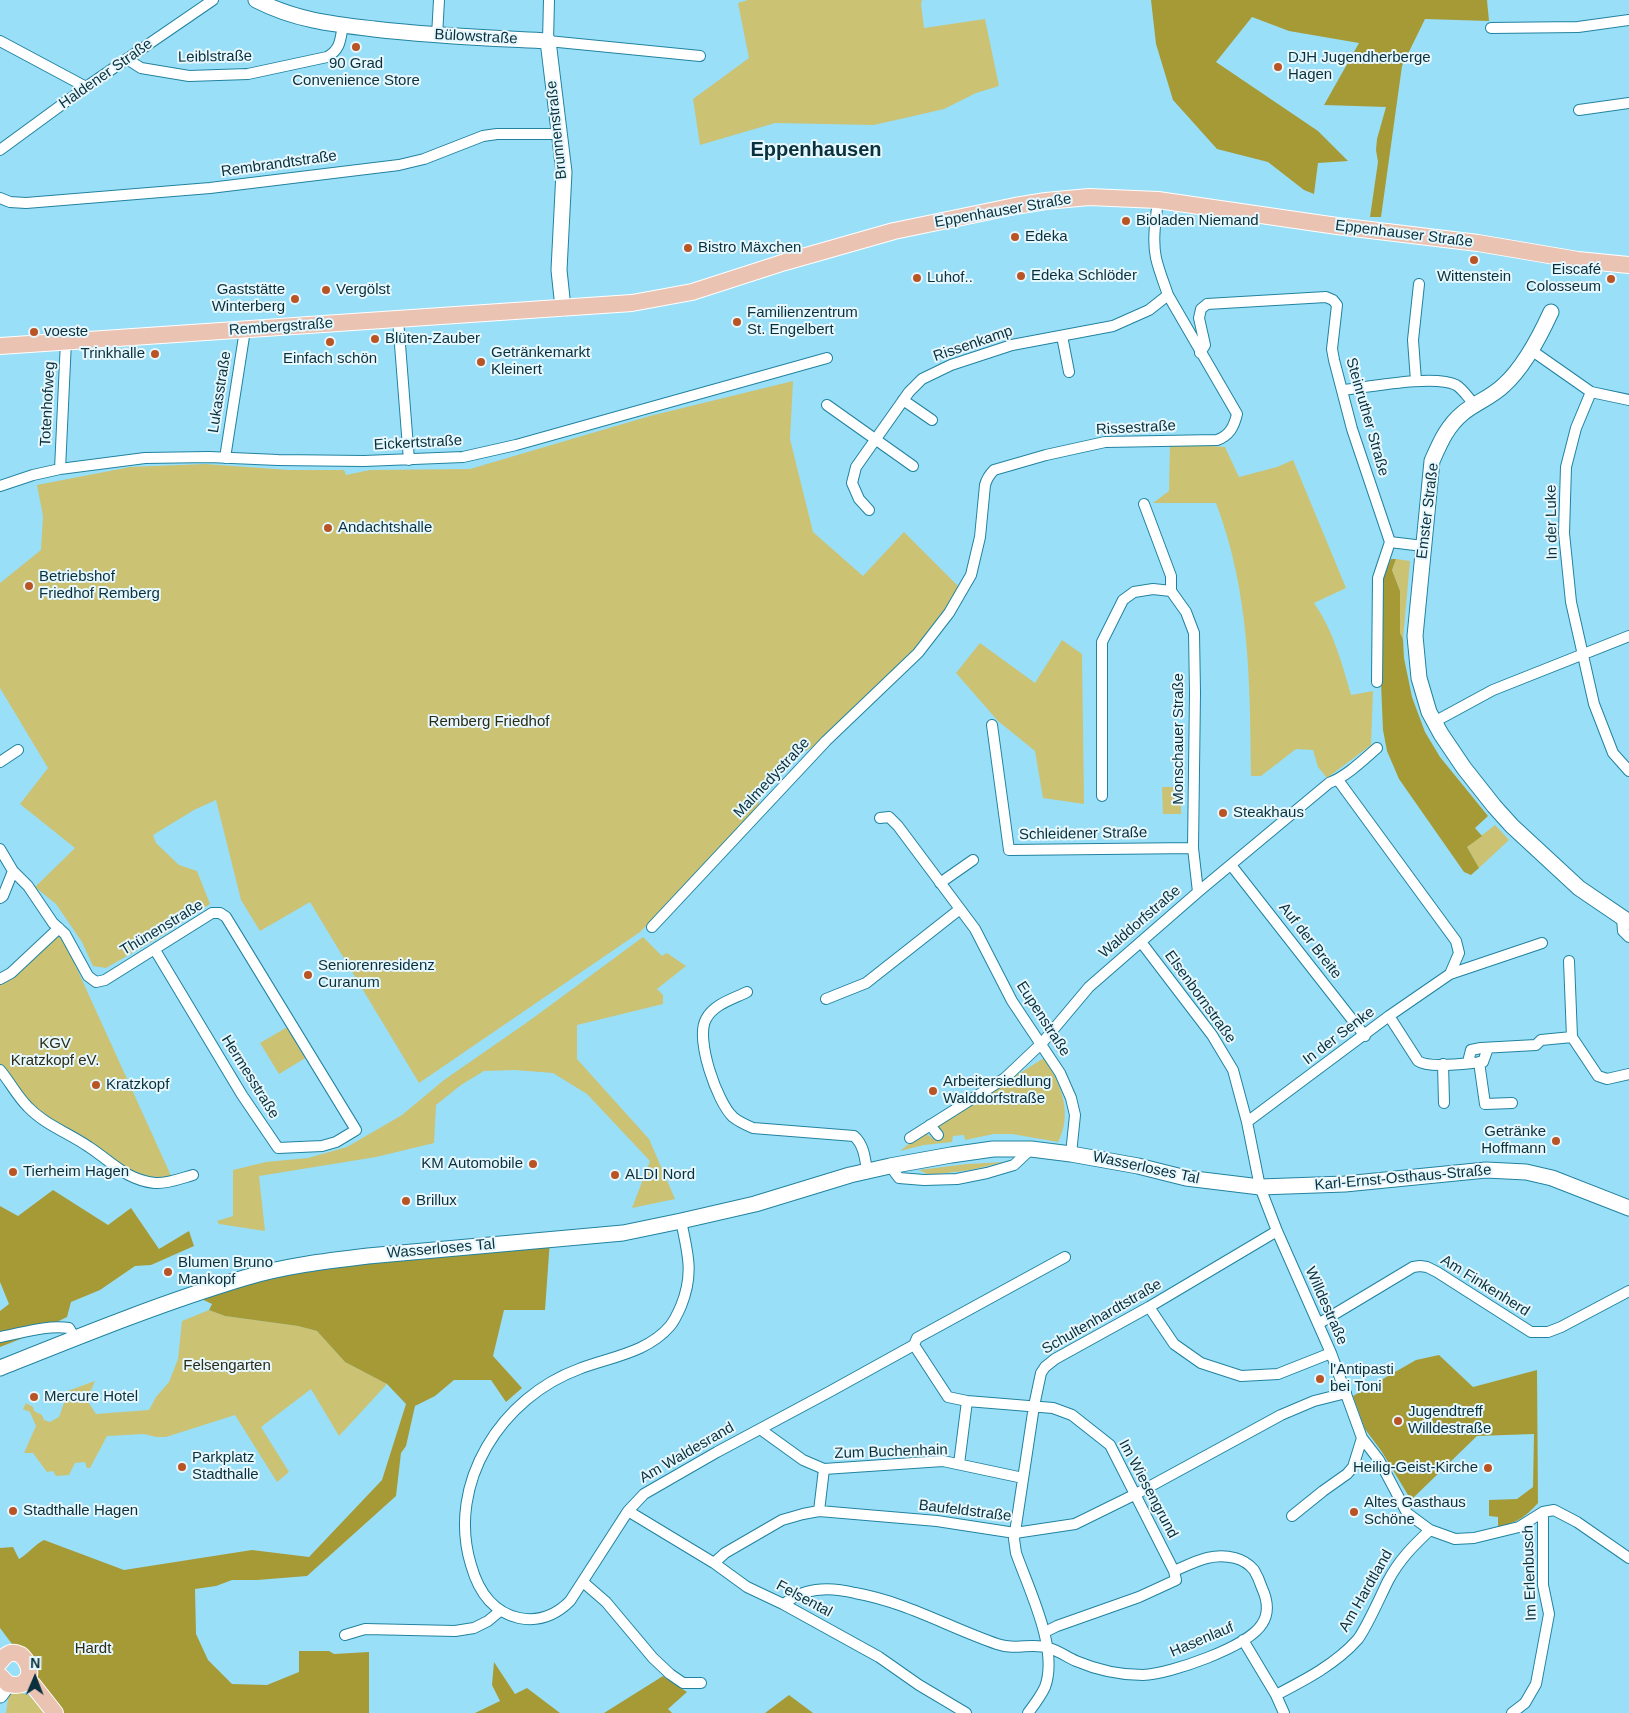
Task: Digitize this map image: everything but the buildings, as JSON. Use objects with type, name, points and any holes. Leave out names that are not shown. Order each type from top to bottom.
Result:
[{"type":"main road","name":"Bülowstraße","points":[[262,2],[301,18],[343,25],[437,36],[548,41]]},
{"type":"main road","name":"Brunnenstraße","points":[[548,41],[564,172],[559,270],[563,308]]},
{"type":"main road","name":"Eppenhauser Straße","points":[[563,308],[632,303],[692,292],[784,262],[867,238],[1015,206],[1089,196],[1158,200],[1337,226],[1478,242],[1578,260],[1629,265]]},
{"type":"main road","name":"Rembergstraße","points":[[0,346],[563,308]]},
{"type":"main road","name":"Emster Straße","points":[[1552,312],[1531,350],[1504,386],[1475,405],[1454,422],[1442,437],[1432,461],[1416,620],[1415,643],[1419,678],[1434,722],[1479,788],[1512,826],[1579,888],[1626,920]]},
{"type":"main road","name":"Wasserloses Tal","points":[[0,1368],[75,1338],[245,1278],[284,1269],[359,1257],[623,1233],[755,1204],[890,1166],[976,1152],[1031,1149],[1138,1166],[1186,1178],[1260,1187]]},
{"type":"main road","name":"Karl-Ernst-Osthaus-Straße","points":[[1260,1187],[1345,1184],[1495,1170],[1526,1172],[1552,1178],[1629,1208]]},
{"type":"main road","points":[[15,1654],[24,1658],[29,1666],[30,1672],[26,1680],[18,1685],[2,1677],[15,1654]]},
{"type":"main road","points":[[26,1680],[55,1713]]},
{"type":"street","name":"Haldener Straße","points":[[0,150],[86,87],[213,0]]},
{"type":"street","points":[[437,36],[439,0]]},
{"type":"street","points":[[548,41],[549,0]]},
{"type":"street","points":[[1491,28],[1578,27],[1629,20]]},
{"type":"street","name":"Leiblstraße","points":[[127,59],[142,68],[189,76],[248,74],[327,57],[334,53],[339,45],[343,25]]},
{"type":"street","points":[[0,40],[86,87]]},
{"type":"street","name":"Bülowstraße","points":[[548,41],[700,56]]},
{"type":"street","points":[[1579,110],[1629,103]]},
{"type":"street","name":"Rembrandtstraße","points":[[0,198],[10,202],[26,203],[229,186],[399,165],[424,159],[483,136],[496,134],[558,134]]},
{"type":"street","name":"Rissestraße","points":[[918,654],[948,613],[971,575],[980,537],[985,485],[987,478],[994,470],[1046,454],[1105,442],[1217,440],[1224,437],[1234,425],[1236,414],[1168,295],[1156,257],[1155,242],[1158,200]]},
{"type":"street","points":[[1416,381],[1413,340],[1420,284]]},
{"type":"street","name":"Rissenkamp","points":[[869,510],[859,499],[852,483],[856,467],[903,400],[922,379],[951,365],[1012,345],[1112,326],[1149,310],[1168,295]]},
{"type":"street","name":"Steinruther Straße","points":[[1200,353],[1205,345],[1199,318],[1201,309],[1207,304],[1326,297],[1333,300],[1337,305],[1332,349],[1352,429],[1390,542]]},
{"type":"street","points":[[398,319],[409,460]]},
{"type":"street","name":"Lukasstraße","points":[[225,458],[245,330]]},
{"type":"street","points":[[1062,336],[1069,372]]},
{"type":"street","name":"Totenhofweg","points":[[60,469],[66,341]]},
{"type":"street","points":[[1531,350],[1591,392],[1629,400]]},
{"type":"street","name":"Eickertstraße","points":[[0,486],[33,475],[60,469],[145,458],[190,456],[278,460],[409,460],[463,457],[516,445],[827,358]]},
{"type":"street","points":[[1343,390],[1416,381],[1444,382],[1456,386],[1475,405]]},
{"type":"street","name":"In der Luke","points":[[1591,392],[1576,428],[1566,467],[1564,533],[1571,602],[1594,704],[1613,753],[1629,771]]},
{"type":"street","points":[[903,400],[932,420]]},
{"type":"street","points":[[827,405],[913,466]]},
{"type":"street","name":"Monschauer Straße","points":[[1144,504],[1170,576],[1171,591],[1186,612],[1194,633],[1193,848],[1198,892]]},
{"type":"street","points":[[1377,682],[1378,578],[1390,542],[1423,546]]},
{"type":"street","points":[[1102,796],[1102,642],[1123,600],[1134,592],[1153,589],[1171,591]]},
{"type":"street","points":[[1434,722],[1493,690],[1629,636]]},
{"type":"street","name":"Malmedystraße","points":[[652,926],[826,741],[918,654]]},
{"type":"street","name":"Schleidener Straße","points":[[992,725],[1009,850],[1193,848]]},
{"type":"street","name":"Walddorfstraße","points":[[910,1138],[1005,1078],[1042,1043],[1089,987],[1198,892],[1329,783],[1338,780],[1376,748]]},
{"type":"street","points":[[0,762],[18,750]]},
{"type":"street","points":[[1338,780],[1456,941],[1459,952],[1450,974]]},
{"type":"street","name":"Eupenstraße","points":[[880,818],[889,817],[898,826],[975,930],[1012,1000],[1060,1073],[1071,1098],[1075,1115],[1071,1154]]},
{"type":"street","name":"Thünenstraße","points":[[0,849],[13,871],[28,886],[53,923],[65,934],[88,976],[96,982],[105,980],[212,913],[220,913],[226,917],[356,1130]]},
{"type":"street","points":[[940,883],[973,860]]},
{"type":"street","name":"Auf der Breite","points":[[1231,865],[1365,1036]]},
{"type":"street","points":[[0,898],[3,896],[13,871]]},
{"type":"street","points":[[826,999],[866,983],[960,909]]},
{"type":"street","name":"Emster Straße","points":[[1626,920],[1623,931],[1629,937]]},
{"type":"street","points":[[0,978],[18,968],[59,928]]},
{"type":"street","name":"Elsenbornstraße","points":[[1141,942],[1212,1034],[1233,1070],[1247,1122],[1260,1187]]},
{"type":"street","name":"In der Senke","points":[[1247,1122],[1365,1036],[1389,1016],[1450,974],[1542,943]]},
{"type":"street","name":"Hermesstraße","points":[[155,950],[242,1096],[278,1148],[322,1146],[336,1142],[356,1130]]},
{"type":"street","points":[[1569,961],[1572,1037],[1598,1076],[1607,1079],[1629,1074]]},
{"type":"street","points":[[747,992],[721,1004],[713,1010],[705,1020],[702,1030],[705,1055],[716,1086],[732,1116],[742,1124],[753,1128],[854,1136],[859,1140],[863,1148],[867,1172]]},
{"type":"street","points":[[1389,1016],[1418,1061],[1422,1063],[1483,1062],[1488,1048]]},
{"type":"street","points":[[1468,1062],[1471,1050],[1536,1044],[1541,1040],[1572,1037]]},
{"type":"street","points":[[1479,1062],[1484,1104],[1512,1103]]},
{"type":"street","points":[[1442,1064],[1444,1103]]},
{"type":"street","points":[[0,1070],[14,1091],[29,1108],[49,1124],[89,1147],[121,1172],[138,1180],[158,1183],[193,1175]]},
{"type":"street","points":[[930,1125],[938,1136]]},
{"type":"street","points":[[890,1166],[899,1178],[924,1180],[957,1179],[1014,1165],[1031,1149]]},
{"type":"street","name":"Willdestraße","points":[[1260,1187],[1330,1353],[1362,1438],[1379,1460],[1406,1513],[1430,1530],[1455,1539],[1474,1538],[1518,1527],[1543,1512]]},
{"type":"street","name":"Am Waldesrand","points":[[681,1221],[689,1262],[689,1281],[676,1318],[670,1326],[654,1341],[638,1349],[561,1376],[532,1395],[499,1426],[483,1454],[473,1480],[467,1504],[466,1542],[471,1565],[480,1589],[488,1601],[500,1611],[518,1618],[527,1619],[548,1616],[558,1612],[570,1601],[628,1511],[644,1494],[914,1345],[916,1338],[1065,1257]]},
{"type":"street","name":"Schultenhardtstraße","points":[[1028,1713],[1042,1693],[1047,1680],[1047,1647],[1045,1632],[1016,1553],[1014,1539],[1034,1406],[1041,1373],[1055,1359],[1149,1307],[1277,1231]]},
{"type":"street","name":"Am Finkenherd","points":[[1318,1324],[1413,1268],[1420,1266],[1437,1272],[1531,1332],[1548,1332],[1561,1327],[1629,1290]]},
{"type":"street","points":[[1149,1307],[1174,1344],[1201,1362],[1241,1376],[1278,1374],[1330,1353]]},
{"type":"street","points":[[0,1337],[46,1327],[59,1327],[68,1328],[75,1338]]},
{"type":"street","points":[[914,1345],[948,1398],[1034,1406]]},
{"type":"street","name":"Baufeldstraße","points":[[714,1563],[725,1553],[782,1520],[819,1511],[937,1522],[1015,1533],[1074,1524],[1136,1494],[1281,1415],[1314,1401],[1346,1393]]},
{"type":"street","name":"Zum Buchenhain","points":[[959,1464],[967,1401]]},
{"type":"street","name":"Im Wiesengrund","points":[[1034,1406],[1053,1408],[1072,1415],[1110,1445],[1174,1571]]},
{"type":"street","points":[[760,1429],[803,1460],[824,1469],[819,1511]]},
{"type":"street","points":[[1292,1516],[1323,1490],[1348,1474],[1353,1467],[1362,1438]]},
{"type":"street","name":"Zum Buchenhain","points":[[824,1469],[943,1461],[1023,1478]]},
{"type":"street","points":[[1543,1512],[1554,1510],[1569,1517],[1629,1558]]},
{"type":"street","name":"Felsental","points":[[628,1511],[714,1563],[747,1587],[783,1604],[878,1658],[966,1713]]},
{"type":"street","name":"Im Erlenbusch","points":[[1512,1713],[1525,1703],[1536,1684],[1549,1614],[1543,1585],[1543,1512]]},
{"type":"street","name":"Am Hardtland","points":[[1276,1695],[1298,1684],[1339,1658],[1359,1637],[1389,1578],[1406,1553],[1430,1530]]},
{"type":"street","name":"Hasenlauf","points":[[783,1604],[805,1592],[821,1589],[837,1589],[880,1597],[1009,1648],[1035,1645],[1047,1647],[1076,1661],[1110,1672],[1143,1675],[1180,1668],[1222,1651],[1243,1640],[1258,1630],[1263,1623],[1267,1606],[1265,1595],[1254,1570],[1243,1560],[1218,1555],[1207,1557],[1174,1571],[1176,1580],[1139,1597],[1045,1632]]},
{"type":"street","points":[[583,1582],[606,1602],[670,1674],[683,1683],[701,1683]]},
{"type":"street","points":[[345,1635],[364,1629],[455,1631],[474,1628],[488,1621],[500,1611]]},
{"type":"street","points":[[1243,1640],[1276,1695],[1284,1713]]},
{"type":"green space","points":[[748,0],[922,0],[924,28],[985,19],[999,86],[976,93],[944,109],[874,125],[775,123],[700,145],[693,99],[749,58],[738,3]]},
{"type":"green space","points":[[1151,0],[1487,0],[1489,21],[1425,19],[1402,66],[1381,217],[1370,217],[1378,162],[1377,139],[1386,107],[1324,105],[1359,43],[1289,31],[1252,17],[1216,62],[1318,131],[1348,161],[1318,163],[1314,194],[1304,190],[1268,162],[1217,149],[1173,100],[1156,44]]},
{"type":"green space","name":"Remberg Friedhof","points":[[793,381],[790,439],[813,532],[863,576],[904,532],[961,589],[917,653],[825,741],[789,759],[759,789],[759,812],[640,932],[419,1083],[310,902],[260,931],[241,900],[216,800],[194,810],[153,835],[156,843],[179,865],[197,871],[210,904],[158,938],[106,968],[93,966],[82,942],[56,904],[35,887],[75,848],[20,804],[48,768],[0,688],[0,583],[41,550],[43,516],[37,485],[130,467],[205,464],[289,470],[344,470],[346,475],[370,470],[470,469],[650,416]]},
{"type":"green space","points":[[1170,443],[1225,447],[1239,477],[1277,467],[1293,460],[1346,588],[1314,603],[1332,636],[1351,695],[1373,691],[1371,745],[1327,778],[1318,767],[1313,750],[1296,749],[1261,776],[1251,776],[1246,638],[1236,570],[1216,503],[1153,503],[1169,491]]},
{"type":"green space","points":[[1391,559],[1396,559],[1392,570],[1400,591],[1400,633],[1403,639],[1404,658],[1412,697],[1425,732],[1440,757],[1488,816],[1475,828],[1482,836],[1467,847],[1479,868],[1471,875],[1464,872],[1399,779],[1387,751],[1383,730],[1381,683],[1383,638],[1382,579]]},
{"type":"green space","points":[[1396,559],[1410,561],[1403,639],[1400,633],[1400,591],[1392,570]]},
{"type":"green space","points":[[1062,640],[1082,654],[1084,804],[1043,798],[1035,751],[998,721],[956,673],[980,643],[1035,683]]},
{"type":"green space","points":[[1162,787],[1181,787],[1181,814],[1163,814]]},
{"type":"green space","points":[[1495,825],[1509,840],[1479,868],[1467,847]]},
{"type":"green space","name":"KGV Kratzkopf eV.","points":[[59,928],[173,1180],[138,1180],[49,1124],[0,1070],[0,979]]},
{"type":"green space","points":[[643,937],[662,956],[667,953],[686,966],[657,989],[663,995],[663,1004],[577,1025],[577,1059],[649,1139],[675,1199],[632,1208],[650,1161],[587,1094],[553,1073],[515,1070],[484,1071],[461,1085],[436,1105],[434,1143],[376,1157],[259,1176],[265,1231],[219,1224],[217,1221],[233,1216],[233,1170],[266,1162],[308,1158],[347,1147],[402,1115],[444,1080],[529,1021]]},
{"type":"green space","points":[[289,1026],[307,1057],[279,1074],[260,1043]]},
{"type":"green space","points":[[1044,1058],[1060,1088],[1065,1110],[1065,1121],[1058,1142],[1012,1134],[994,1134],[965,1140],[964,1135],[953,1136],[952,1142],[924,1145],[900,1151],[924,1132],[935,1140],[941,1136],[938,1128],[940,1123]]},
{"type":"green space","points":[[1004,1162],[971,1170],[929,1175],[919,1170],[967,1164]]},
{"type":"green space","points":[[53,1190],[108,1225],[131,1208],[159,1249],[189,1231],[194,1246],[151,1265],[135,1266],[100,1290],[71,1302],[67,1317],[0,1347],[0,1311],[9,1304],[0,1282],[0,1206],[18,1216]]},
{"type":"green space","name":"Hardt","points":[[550,1240],[545,1310],[504,1310],[493,1356],[522,1388],[506,1402],[491,1380],[454,1380],[435,1396],[415,1406],[406,1446],[401,1453],[396,1496],[307,1576],[232,1580],[216,1586],[195,1589],[196,1634],[208,1660],[232,1684],[267,1685],[299,1672],[299,1651],[329,1651],[334,1654],[369,1652],[369,1713],[64,1713],[0,1628],[0,1548],[13,1547],[19,1559],[44,1540],[124,1570],[252,1550],[309,1557],[382,1480],[406,1404],[387,1384],[345,1362],[317,1331],[298,1326],[225,1316],[209,1310],[212,1304],[193,1295],[245,1278]]},
{"type":"green space","name":"Felsengarten","points":[[209,1310],[225,1316],[298,1326],[317,1331],[345,1362],[387,1384],[339,1436],[311,1389],[261,1427],[289,1472],[277,1482],[235,1415],[166,1437],[144,1434],[107,1436],[90,1468],[87,1468],[85,1462],[75,1463],[69,1475],[56,1476],[53,1471],[47,1472],[33,1453],[24,1453],[36,1426],[30,1412],[23,1409],[26,1403],[33,1407],[34,1411],[42,1415],[44,1420],[50,1422],[59,1417],[65,1400],[62,1393],[95,1381],[87,1400],[96,1414],[149,1410],[156,1397],[169,1382],[178,1359],[182,1321]]},
{"type":"green space","points":[[1439,1355],[1473,1387],[1537,1370],[1538,1503],[1516,1521],[1498,1527],[1498,1517],[1489,1516],[1489,1500],[1517,1499],[1533,1487],[1534,1434],[1477,1436],[1411,1500],[1382,1452],[1365,1429],[1353,1396],[1416,1360]]},
{"type":"green space","points":[[494,1662],[515,1694],[527,1688],[560,1713],[475,1713],[500,1701],[492,1685]]},
{"type":"green space","points":[[663,1676],[687,1692],[668,1709],[672,1713],[604,1713]]},
{"type":"green space","points":[[14,1691],[29,1695],[45,1713],[6,1713],[9,1694]]},
{"type":"green space","points":[[789,1695],[813,1713],[765,1713]]},
{"type":"place","name":"90 Grad Convenience Store","points":[[356,47]]},
{"type":"place","name":"DJH Jugendherberge Hagen","points":[[1278,67]]},
{"type":"place","name":"Bioladen Niemand","points":[[1126,221]]},
{"type":"place","name":"Edeka","points":[[1015,237]]},
{"type":"place","name":"Bistro Mäxchen","points":[[688,248]]},
{"type":"place","name":"Wittenstein","points":[[1474,260]]},
{"type":"place","name":"Edeka Schlöder","points":[[1021,276]]},
{"type":"place","name":"Luhof..","points":[[917,278]]},
{"type":"place","name":"Eiscafé Colosseum","points":[[1611,279]]},
{"type":"place","name":"Vergölst","points":[[326,290]]},
{"type":"place","name":"Gaststätte Winterberg","points":[[295,299]]},
{"type":"place","name":"Familienzentrum St. Engelbert","points":[[737,322]]},
{"type":"place","name":"voeste","points":[[34,332]]},
{"type":"place","name":"Blüten-Zauber","points":[[375,339]]},
{"type":"place","name":"Einfach schön","points":[[330,342]]},
{"type":"place","name":"Trinkhalle","points":[[155,354]]},
{"type":"place","name":"Getränkemarkt Kleinert","points":[[481,362]]},
{"type":"place","name":"Andachtshalle","points":[[328,528]]},
{"type":"place","name":"Betriebshof Friedhof Remberg","points":[[29,586]]},
{"type":"place","name":"Steakhaus","points":[[1223,813]]},
{"type":"place","name":"Seniorenresidenz Curanum","points":[[308,975]]},
{"type":"place","name":"Kratzkopf","points":[[96,1085]]},
{"type":"place","name":"Arbeitersiedlung Walddorfstraße","points":[[933,1091]]},
{"type":"place","name":"Getränke Hoffmann","points":[[1556,1141]]},
{"type":"place","name":"KM Automobile","points":[[533,1164]]},
{"type":"place","name":"Tierheim Hagen","points":[[13,1172]]},
{"type":"place","name":"ALDI Nord","points":[[615,1175]]},
{"type":"place","name":"Brillux","points":[[406,1201]]},
{"type":"place","name":"Blumen Bruno Mankopf","points":[[168,1272]]},
{"type":"place","name":"l'Antipasti bei Toni","points":[[1320,1379]]},
{"type":"place","name":"Mercure Hotel","points":[[34,1397]]},
{"type":"place","name":"Jugendtreff Willdestraße","points":[[1398,1421]]},
{"type":"place","name":"Parkplatz Stadthalle","points":[[182,1467]]},
{"type":"place","name":"Heilig-Geist-Kirche","points":[[1488,1468]]},
{"type":"place","name":"Stadthalle Hagen","points":[[13,1511]]},
{"type":"place","name":"Altes Gasthaus Schöne","points":[[1354,1512]]},
{"type":"district","name":"Eppenhausen","points":[[816,150]]}]
